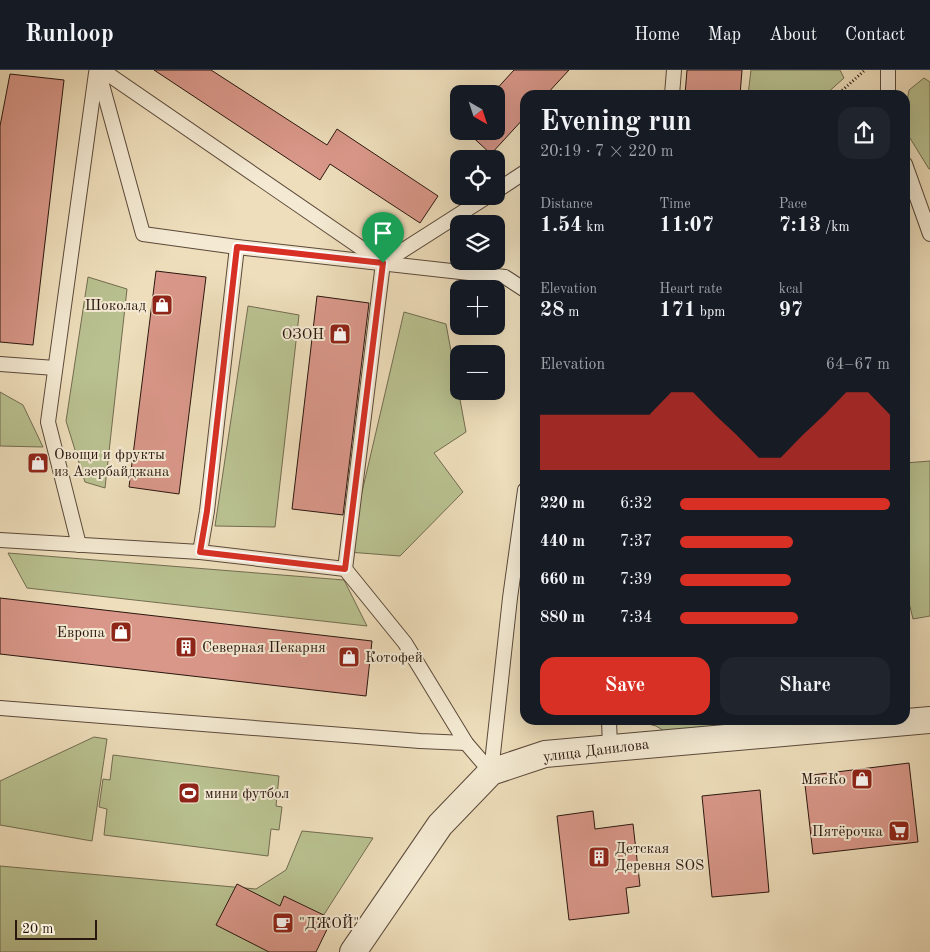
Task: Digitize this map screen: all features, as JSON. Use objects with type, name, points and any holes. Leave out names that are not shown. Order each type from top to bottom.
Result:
[{"type":"street","name":"улица Данилова","points":[[910,722],[930,720]]},
{"type":"street","name":"улица Данилова","points":[[352,952],[440,825],[491,772],[545,754],[873,725]]},
{"type":"lane","points":[[97,70],[143,234],[237,247],[506,277],[520,287]]},
{"type":"lane","points":[[79,545],[48,422],[97,70]]},
{"type":"lane","points":[[102,70],[383,263]]},
{"type":"lane","points":[[672,90],[674,70]]},
{"type":"lane","points":[[888,70],[888,90]]},
{"type":"lane","points":[[505,185],[520,175]]},
{"type":"lane","points":[[910,178],[930,234]]},
{"type":"lane","points":[[383,263],[474,205]]},
{"type":"lane","points":[[200,552],[207,511],[237,247]]},
{"type":"lane","points":[[345,569],[383,263]]},
{"type":"lane","points":[[0,364],[56,368]]},
{"type":"lane","points":[[491,772],[510,598],[520,526]]},
{"type":"lane","points":[[0,540],[200,552],[345,569],[405,643],[466,742],[491,772]]},
{"type":"lane","points":[[0,708],[420,741],[466,742]]},
{"type":"lane","points":[[609,725],[610,748]]},
{"type":"path","points":[[843,90],[865,70]]},
{"type":"green space","points":[[751,70],[840,70],[844,78],[831,90],[749,90]]},
{"type":"green space","points":[[924,78],[930,82],[930,169],[910,138],[909,90]]},
{"type":"green space","points":[[88,277],[127,289],[105,488],[85,482],[66,421]]},
{"type":"green space","points":[[248,306],[299,315],[275,527],[215,526]]},
{"type":"green space","points":[[404,312],[446,324],[450,346],[450,400],[460,400],[466,432],[434,453],[463,492],[400,556],[348,552]]},
{"type":"green space","points":[[0,392],[23,405],[43,447],[0,446]]},
{"type":"green space","points":[[930,461],[930,616],[913,619],[910,607],[910,463]]},
{"type":"green space","points":[[8,553],[344,580],[367,626],[27,588]]},
{"type":"green space","points":[[652,725],[714,725],[714,728],[669,734]]},
{"type":"green space","points":[[94,737],[107,739],[92,841],[0,825],[0,781]]},
{"type":"green space","name":"мини футбол","points":[[113,755],[279,776],[276,806],[282,807],[279,830],[271,829],[268,856],[104,835],[107,809],[99,807],[103,779],[110,780]]},
{"type":"green space","points":[[302,831],[373,838],[300,952],[0,952],[0,866],[256,889],[286,870]]},
{"type":"building","points":[[154,70],[211,70],[327,145],[337,129],[438,196],[420,223],[330,164],[320,180]]},
{"type":"building","points":[[514,70],[569,70],[551,90],[520,90],[520,122],[505,139],[505,85],[500,85]]},
{"type":"building","points":[[687,70],[742,70],[740,90],[685,90]]},
{"type":"building","points":[[10,74],[64,80],[33,345],[0,342],[0,126]]},
{"type":"building","points":[[476,140],[504,140],[495,150],[487,150]]},
{"type":"building","points":[[156,271],[206,277],[179,494],[129,487]]},
{"type":"building","points":[[317,296],[369,303],[343,515],[292,509]]},
{"type":"building","name":"Северная Пекарня","points":[[0,598],[372,641],[366,696],[0,654]]},
{"type":"building","points":[[909,763],[918,842],[813,854],[804,776]]},
{"type":"building","points":[[760,790],[769,892],[712,897],[702,796]]},
{"type":"building","name":"Детская Деревня SOS","points":[[593,811],[595,829],[633,824],[640,886],[626,888],[629,913],[569,920],[557,816]]},
{"type":"building","points":[[237,884],[280,906],[284,896],[332,919],[316,952],[269,952],[216,925]]},
{"type":"place","name":"Шоколад","points":[[162,305]]},
{"type":"place","name":"ОЗОН","points":[[340,334]]},
{"type":"place","name":"Овощи и фрукты из Азербайджана","points":[[38,463]]},
{"type":"place","name":"Европа","points":[[121,632]]},
{"type":"place","name":"Северная Пекарня","points":[[186,647]]},
{"type":"place","name":"Котофей","points":[[349,657]]},
{"type":"place","name":"МясКо","points":[[862,779]]},
{"type":"place","name":"мини футбол","points":[[189,793]]},
{"type":"place","name":"Пятёрочка","points":[[899,831]]},
{"type":"place","name":"Детская Деревня SOS","points":[[599,857]]},
{"type":"place","name":"\"ДЖОЙ\"","points":[[283,923]]},
{"type":"route","points":[[237,247],[383,263],[345,569],[200,552],[207,511],[237,247]]}]
